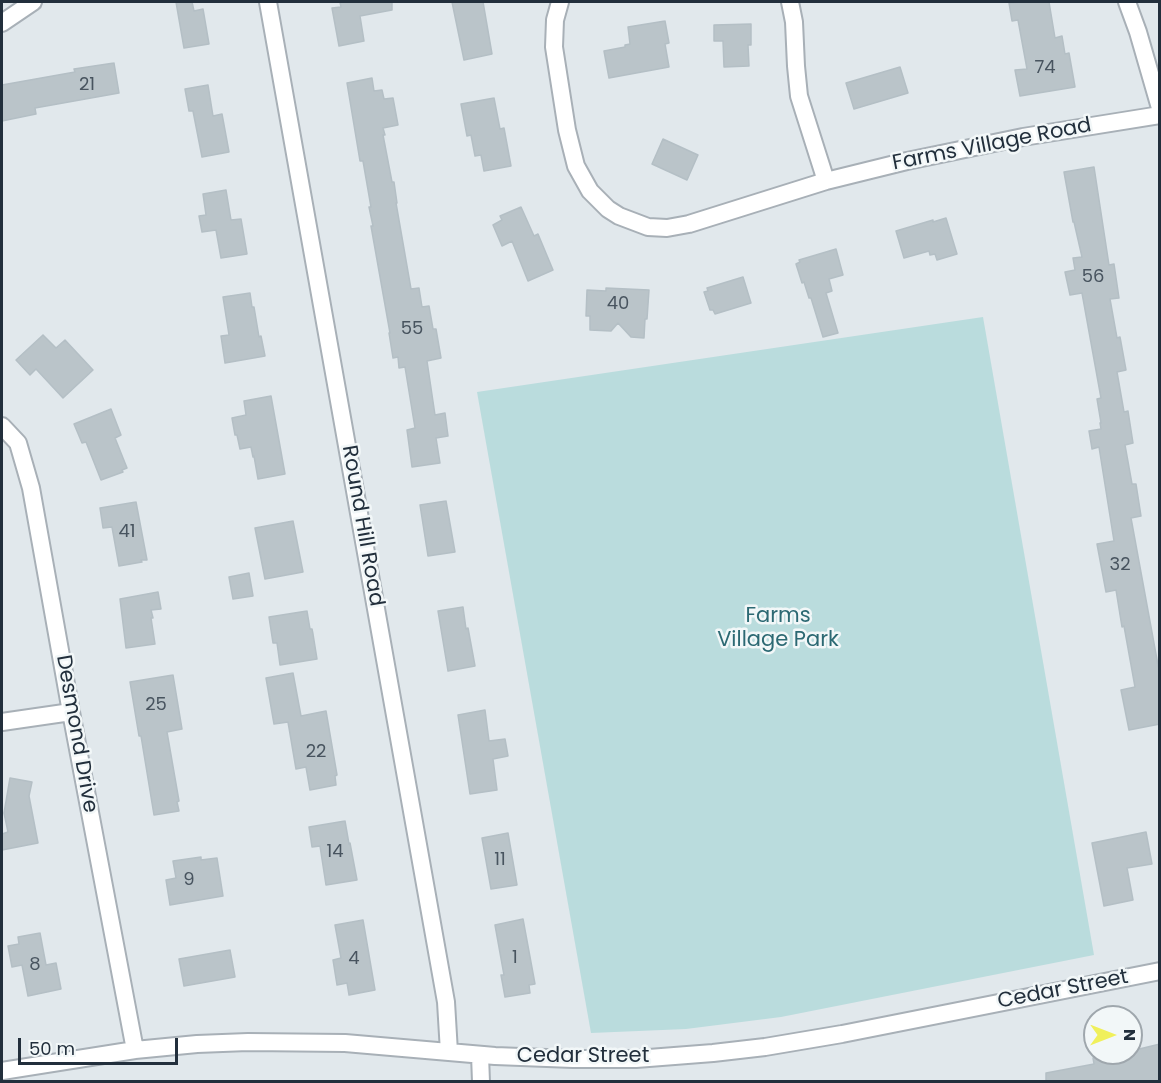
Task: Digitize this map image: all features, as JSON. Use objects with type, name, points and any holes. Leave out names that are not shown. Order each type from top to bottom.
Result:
[{"type":"street","points":[[2,23],[33,2]]},
{"type":"street","name":"Round Hill Road","points":[[268,2],[446,1002],[449,1052]]},
{"type":"street","name":"Farms Village Road","points":[[560,2],[555,20],[554,47],[573,156],[579,172],[590,191],[612,212],[642,225],[657,228],[672,228],[700,222],[826,181],[907,161],[1033,135],[1160,115]]},
{"type":"street","points":[[790,2],[794,22],[800,96],[826,181]]},
{"type":"street","points":[[1127,2],[1160,108]]},
{"type":"street","name":"Desmond Drive","points":[[2,426],[18,443],[31,488],[135,1050]]},
{"type":"street","points":[[2,722],[71,712]]},
{"type":"street","name":"Cedar Street","points":[[2,1071],[135,1050],[213,1043],[282,1041],[552,1059],[622,1059],[688,1055],[751,1049],[864,1030],[1160,971]]},
{"type":"street","points":[[480,1055],[481,1082]]},
{"type":"green space","name":"Farms Village Park","points":[[983,317],[1094,955],[781,1017],[686,1029],[591,1033],[477,392]]},
{"type":"building","points":[[176,2],[192,2],[194,11],[203,9],[209,44],[184,48]]},
{"type":"building","points":[[340,2],[392,2],[392,10],[360,16],[364,41],[339,46],[332,8],[341,7]]},
{"type":"building","points":[[452,2],[483,2],[492,54],[464,60]]},
{"type":"building","points":[[1049,2],[1055,38],[1062,36],[1065,54],[1069,53],[1075,87],[1020,96],[1015,70],[1027,69],[1018,20],[1012,21],[1009,3]]},
{"type":"building","points":[[665,21],[669,43],[665,44],[669,67],[609,78],[604,51],[630,44],[628,27]]},
{"type":"building","points":[[751,24],[751,45],[748,45],[749,66],[724,67],[723,41],[714,41],[714,25]]},
{"type":"building","points":[[114,63],[119,93],[35,108],[36,114],[2,121],[2,85],[75,72],[74,69]]},
{"type":"building","points":[[900,67],[908,93],[854,109],[846,83]]},
{"type":"building","points":[[372,78],[374,91],[382,90],[384,99],[393,98],[398,125],[383,128],[385,135],[383,135],[392,182],[394,182],[411,289],[419,288],[422,307],[429,306],[441,358],[427,361],[435,415],[445,413],[448,436],[436,438],[440,463],[412,467],[407,430],[415,428],[405,367],[399,368],[398,357],[393,358],[371,226],[373,226],[369,207],[371,207],[363,161],[360,161],[347,83]]},
{"type":"building","points":[[208,85],[213,116],[222,114],[229,152],[202,157],[193,111],[189,111],[185,89]]},
{"type":"building","points":[[494,98],[500,129],[504,128],[511,166],[484,171],[481,155],[475,156],[471,135],[467,136],[461,104]]},
{"type":"building","points":[[663,139],[698,155],[687,180],[652,164]]},
{"type":"building","points":[[1094,167],[1109,265],[1114,264],[1119,298],[1110,299],[1126,370],[1117,372],[1124,412],[1128,411],[1133,443],[1125,445],[1132,484],[1136,484],[1141,516],[1131,518],[1160,676],[1160,724],[1129,730],[1121,690],[1135,687],[1116,590],[1106,592],[1097,544],[1114,541],[1099,447],[1092,449],[1089,431],[1101,429],[1097,399],[1101,398],[1082,293],[1070,295],[1065,272],[1075,270],[1073,258],[1082,257],[1064,172]]},
{"type":"building","points":[[226,190],[231,220],[241,219],[247,254],[221,258],[216,230],[202,232],[199,216],[206,215],[203,194]]},
{"type":"building","points":[[521,207],[534,236],[538,234],[553,270],[528,281],[512,241],[502,246],[493,225],[502,220],[500,216]]},
{"type":"building","points":[[946,218],[957,254],[937,260],[935,254],[930,255],[929,251],[904,258],[896,231]]},
{"type":"building","points":[[836,249],[843,275],[829,279],[832,291],[826,293],[838,333],[823,337],[811,298],[809,298],[804,282],[802,283],[796,264],[800,262],[799,260]]},
{"type":"building","points":[[743,277],[751,303],[715,314],[713,310],[710,310],[704,292],[708,291],[707,288]]},
{"type":"building","points":[[606,288],[649,290],[644,338],[631,337],[618,323],[611,331],[590,330],[590,316],[586,316],[587,290],[606,291]]},
{"type":"building","points":[[250,293],[265,356],[225,363],[221,336],[229,335],[223,297]]},
{"type":"building","points":[[43,335],[56,348],[65,340],[93,370],[63,398],[36,369],[30,375],[16,360]]},
{"type":"building","points":[[271,396],[285,474],[258,479],[251,447],[240,449],[232,418],[246,415],[244,401]]},
{"type":"building","points":[[111,409],[121,435],[115,438],[127,468],[122,470],[123,472],[101,480],[86,442],[82,443],[74,424]]},
{"type":"building","points":[[446,501],[455,552],[428,556],[420,505]]},
{"type":"building","points":[[136,502],[147,560],[119,566],[112,527],[103,528],[100,508]]},
{"type":"building","points":[[293,521],[303,572],[265,579],[255,528]]},
{"type":"building","points":[[249,573],[253,596],[233,599],[229,577]]},
{"type":"building","points":[[158,592],[161,609],[151,610],[155,644],[126,648],[120,599]]},
{"type":"building","points":[[463,607],[475,666],[448,671],[438,611]]},
{"type":"building","points":[[307,611],[317,659],[280,665],[277,643],[273,643],[269,617]]},
{"type":"building","points":[[293,673],[301,716],[326,711],[337,775],[335,776],[336,785],[310,790],[306,767],[296,769],[288,722],[274,724],[266,678]]},
{"type":"building","points":[[173,675],[182,729],[167,732],[179,811],[154,815],[130,682]]},
{"type":"building","points":[[485,710],[489,741],[505,739],[508,756],[493,759],[497,790],[470,794],[458,715]]},
{"type":"building","points":[[10,778],[32,782],[29,796],[38,843],[2,850],[2,834],[8,832],[4,813]]},
{"type":"building","points":[[345,821],[357,880],[326,885],[320,846],[312,847],[309,827]]},
{"type":"building","points":[[1146,832],[1152,864],[1127,868],[1133,900],[1104,906],[1092,843]]},
{"type":"building","points":[[508,833],[517,885],[491,889],[482,838]]},
{"type":"building","points":[[201,857],[201,860],[217,858],[223,896],[170,905],[166,880],[176,878],[173,861]]},
{"type":"building","points":[[523,919],[535,984],[529,985],[530,993],[505,997],[501,975],[504,975],[495,925]]},
{"type":"building","points":[[363,920],[375,990],[349,995],[347,983],[337,985],[333,960],[341,958],[335,925]]},
{"type":"building","points":[[40,933],[46,965],[56,963],[61,989],[28,996],[22,965],[12,967],[8,946],[19,944],[18,937]]},
{"type":"building","points":[[230,950],[235,977],[184,986],[179,959]]},
{"type":"building","points":[[1160,1044],[1160,1080],[1152,1082],[1046,1082],[1046,1073],[1089,1065],[1143,1065],[1143,1048]]}]
